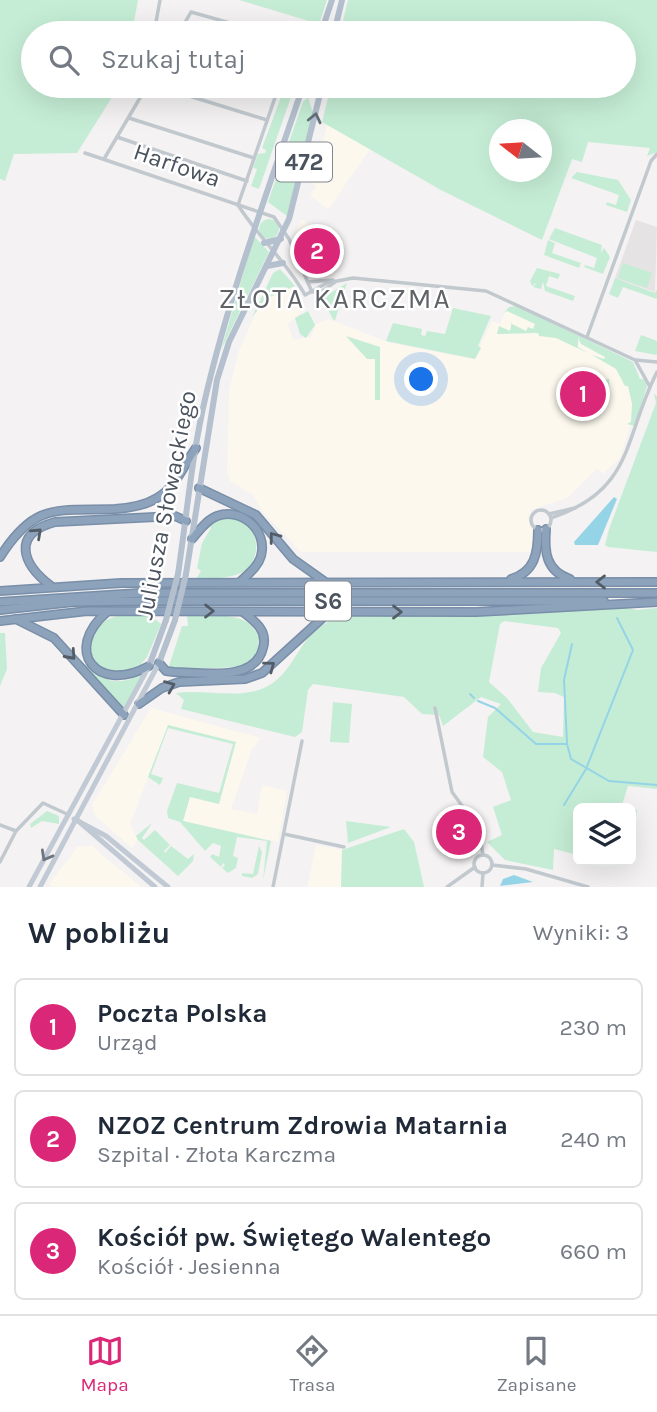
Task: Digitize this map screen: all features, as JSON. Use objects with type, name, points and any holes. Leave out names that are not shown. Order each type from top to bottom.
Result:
[{"type":"highway","points":[[0,557],[19,530],[44,513],[128,508],[150,502],[174,483],[196,448]]},
{"type":"highway","points":[[199,488],[256,515],[293,559],[325,581]]},
{"type":"highway","points":[[192,539],[208,521],[219,515],[237,515],[252,523],[260,538],[261,556],[254,568],[239,582]]},
{"type":"highway","points":[[51,586],[31,569],[26,555],[31,536],[40,528],[55,522],[175,516],[186,521]]},
{"type":"highway","points":[[506,582],[531,567],[542,530]]},
{"type":"highway","points":[[542,530],[548,561],[558,574],[573,582]]},
{"type":"highway","points":[[0,591],[51,586],[239,582],[657,582]]},
{"type":"highway","name":"S6","points":[[0,602],[141,593],[657,593]]},
{"type":"highway","points":[[0,621],[107,611],[476,612],[657,601]]},
{"type":"highway","name":"S6","points":[[0,610],[74,602],[657,601]]},
{"type":"highway","points":[[107,611],[87,636],[86,649],[92,663],[102,673],[117,678],[131,676],[149,666]]},
{"type":"highway","points":[[159,663],[169,672],[237,672],[249,668],[259,659],[264,638],[260,626],[243,612]]},
{"type":"highway","points":[[139,704],[162,688],[179,682],[245,679],[262,673],[328,612]]},
{"type":"highway","points":[[15,618],[54,638],[124,715]]},
{"type":"main road","points":[[325,21],[332,0]]},
{"type":"main road","points":[[337,21],[342,0]]},
{"type":"main road","name":"472","points":[[253,229],[299,98]]},
{"type":"main road","name":"472","points":[[274,253],[285,231],[298,191],[319,98]]},
{"type":"main road","name":"Juliusza Słowackiego","points":[[29,887],[124,715],[149,666],[166,620],[178,574],[196,448],[212,369],[253,229]]},
{"type":"main road","points":[[264,243],[281,239]]},
{"type":"main road","name":"Juliusza Słowackiego","points":[[40,887],[139,704],[159,663],[175,620],[192,539],[211,404],[222,361],[274,253]]},
{"type":"main road","points":[[267,266],[283,263]]},
{"type":"main road","points":[[69,816],[106,836],[167,887]]},
{"type":"main road","points":[[76,820],[155,887]]},
{"type":"street","points":[[156,21],[160,0]]},
{"type":"street","points":[[186,21],[191,12],[222,21]]},
{"type":"street","name":"Harfowa","points":[[104,159],[140,98]]},
{"type":"street","points":[[195,98],[267,121]]},
{"type":"street","name":"Harfowa","points":[[238,205],[275,98]]},
{"type":"street","points":[[128,118],[254,158]]},
{"type":"street","points":[[117,137],[247,180]]},
{"type":"street","name":"Harfowa","points":[[85,153],[259,211]]},
{"type":"street","points":[[587,337],[651,162],[657,154]]},
{"type":"street","name":"Harfowa","points":[[238,205],[253,229],[274,253]]},
{"type":"street","points":[[259,211],[278,219],[312,292]]},
{"type":"street","points":[[274,253],[305,295],[321,292],[336,280]]},
{"type":"street","points":[[307,282],[353,278],[486,291],[635,360],[645,373],[650,387]]},
{"type":"street","points":[[635,360],[645,358],[657,362]]},
{"type":"street","points":[[550,516],[539,510],[531,516],[531,524],[542,530],[550,516],[577,508],[592,500],[625,460],[656,373],[645,373]]},
{"type":"street","points":[[435,708],[452,792],[478,829],[483,855]]},
{"type":"street","points":[[273,887],[302,741]]},
{"type":"street","points":[[0,862],[16,831],[43,803],[69,816]]},
{"type":"street","points":[[0,825],[16,831]]},
{"type":"street","points":[[284,834],[344,847]]},
{"type":"street","points":[[483,855],[491,859],[492,865]]},
{"type":"street","points":[[447,887],[475,867],[476,859],[483,855]]},
{"type":"street","points":[[482,887],[483,873],[492,865],[526,869],[588,887]]},
{"type":"street","points":[[475,867],[483,873]]},
{"type":"shaded area","points":[[327,124],[370,149],[328,210],[310,195],[316,187],[313,183]]},
{"type":"shaded area","points":[[302,219],[324,237],[332,224],[321,264],[309,264],[298,241],[296,231]]},
{"type":"shaded area","points":[[636,220],[657,227],[655,292],[615,278]]},
{"type":"shaded area","points":[[281,287],[292,289],[304,310],[288,324],[293,340],[311,337],[316,324],[329,319],[390,343],[474,359],[492,321],[500,324],[506,310],[599,352],[617,363],[641,393],[620,458],[603,474],[597,469],[567,498],[531,510],[528,519],[535,535],[534,552],[301,552],[262,511],[253,495],[230,481],[227,470],[229,390],[239,350],[261,302]]},
{"type":"shaded area","points":[[151,708],[261,738],[252,749],[231,809],[257,814],[262,785],[287,791],[278,842],[183,821],[189,797],[218,804],[235,743],[168,726],[130,824],[138,840],[132,848],[95,816],[92,805]]},
{"type":"shaded area","points":[[316,845],[342,850],[341,887],[307,887]]},
{"type":"shaded area","points":[[93,846],[142,887],[53,887],[49,884],[77,847]]},
{"type":"green space","points":[[0,0],[138,0],[134,21],[21,21],[21,98],[111,98],[77,153],[14,154],[5,181],[0,179]]},
{"type":"green space","points":[[239,0],[327,0],[320,21],[309,21]]},
{"type":"green space","points":[[348,0],[657,0],[657,152],[647,156],[650,148],[588,142],[582,162],[572,159],[542,240],[441,190],[322,122],[328,98],[636,98],[636,21],[343,21]]},
{"type":"green space","points":[[281,98],[291,98],[259,189],[251,186],[257,169],[253,168],[258,154],[265,153],[266,150],[262,148]]},
{"type":"green space","points":[[308,98],[313,113],[287,216],[268,202],[303,102]]},
{"type":"green space","points":[[577,172],[618,180],[631,200],[627,212],[606,205],[607,202],[616,205],[619,195],[571,178]]},
{"type":"green space","points":[[269,219],[276,222],[279,229],[276,236],[269,239],[262,236],[259,229],[262,222]]},
{"type":"green space","points":[[555,228],[602,245],[601,253],[604,248],[610,257],[603,274],[584,267],[594,268],[597,258],[549,239]]},
{"type":"green space","points":[[254,237],[269,252],[221,350]]},
{"type":"green space","points":[[548,240],[555,243],[552,253],[581,263],[579,268],[544,255]]},
{"type":"green space","points":[[623,263],[652,273],[647,288],[618,278]]},
{"type":"green space","points":[[537,268],[560,274],[558,279],[549,276],[546,286],[575,296],[573,301],[545,291],[543,282],[541,289],[533,287],[537,282],[532,286],[530,281]]},
{"type":"green space","points":[[280,269],[295,286],[266,299],[252,317],[273,273]]},
{"type":"green space","points":[[615,278],[655,293],[657,289],[657,299],[623,287],[618,298],[609,294]]},
{"type":"green space","points":[[347,283],[335,320],[334,321],[322,298]]},
{"type":"green space","points":[[517,306],[633,362],[640,379],[644,379],[647,386],[635,426],[627,424],[631,422],[632,404],[628,386],[625,386],[616,369],[592,355],[604,359],[605,357],[581,344],[578,337],[578,347],[588,353],[556,338],[539,336],[538,333],[497,334],[499,326],[510,331],[512,321],[512,324],[526,331],[528,327],[533,329],[535,324],[507,311],[504,313],[509,307]]},
{"type":"green space","points":[[453,308],[491,316],[475,359],[386,341],[393,323],[422,329],[421,335],[425,336],[427,331],[445,334]]},
{"type":"green space","points":[[308,311],[315,325],[306,338],[300,334],[295,318]]},
{"type":"green space","points":[[641,335],[657,341],[657,355],[635,351]]},
{"type":"green space","points":[[346,336],[380,347],[380,400],[375,400],[375,359],[367,359]]},
{"type":"green space","points":[[609,379],[610,398],[598,399],[598,380]]},
{"type":"green space","points":[[654,394],[657,396],[657,552],[608,547],[605,545],[609,529],[656,403]]},
{"type":"green space","points":[[223,517],[241,520],[249,525],[255,537],[254,558],[247,569],[236,575],[196,579],[201,571],[197,568],[202,543],[211,528],[208,525]]},
{"type":"green space","points":[[624,607],[637,610],[657,608],[657,789],[628,786],[623,803],[573,803],[573,854],[554,849],[553,870],[505,860],[487,842],[502,835],[493,807],[511,800],[502,772],[483,757],[488,717],[501,704],[481,697],[443,726],[439,715],[422,714],[404,697],[313,684],[308,690],[302,732],[295,737],[181,709],[184,700],[176,693],[233,694],[266,687],[285,671],[314,632],[336,619],[373,614],[426,617]],"holes":[[[504,621],[558,628],[561,633],[541,668],[538,692],[555,693],[564,697],[563,737],[533,732],[507,698],[489,682],[500,624]]]},
{"type":"green space","points":[[123,615],[150,615],[161,624],[147,657],[137,669],[106,673],[92,655],[91,637],[102,623]]},
{"type":"green space","points":[[187,615],[228,616],[247,622],[259,638],[254,657],[248,662],[231,667],[168,669],[182,626],[188,626]]},
{"type":"green space","points":[[0,633],[5,633],[7,669],[0,686]]},
{"type":"green space","points":[[87,663],[99,675],[111,681],[142,675],[123,710],[84,665]]},
{"type":"green space","points":[[333,702],[352,704],[349,743],[330,742]]},
{"type":"green space","points":[[168,725],[236,742],[219,804],[190,797],[183,821],[271,841],[263,880],[267,841],[237,837],[233,856],[238,858],[236,868],[228,873],[222,868],[225,865],[223,863],[221,867],[210,857],[212,854],[219,857],[221,846],[213,843],[205,851],[180,822],[168,818],[167,811],[177,783],[219,793],[233,744],[168,728],[151,774],[163,778],[160,785],[148,777]]},
{"type":"green space","points":[[47,811],[59,816],[59,824],[42,821],[31,828],[30,824]]},
{"type":"green space","points":[[346,821],[391,827],[348,843]]},
{"type":"green space","points":[[152,823],[142,838],[144,840],[155,830],[170,845],[165,853],[171,846],[188,859],[194,854],[193,861],[178,876],[136,836]]},
{"type":"green space","points":[[404,829],[414,842],[424,887],[341,887],[342,850]]},
{"type":"green space","points":[[259,846],[262,852],[258,874],[252,878],[242,876],[242,873],[253,874]]},
{"type":"water","points":[[614,497],[617,499],[598,545],[575,545],[574,542]]},
{"type":"water","points":[[514,875],[533,882],[500,886],[503,879]]},
{"type":"waterway","points":[[564,805],[586,769],[633,650],[617,618]]},
{"type":"waterway","points":[[567,743],[564,680],[572,644]]},
{"type":"waterway","points":[[470,694],[474,698]]},
{"type":"waterway","points":[[478,701],[495,708],[536,744],[567,744],[571,759],[609,781],[657,785]]},
{"type":"place","name":"NZOZ Centrum Zdrowia Matarnia","points":[[317,251]]},
{"type":"place","name":"Poczta Polska","points":[[583,394]]},
{"type":"place","name":"Kościół pw. Świętego Walentego","points":[[459,832]]},
{"type":"district","name":"ZŁOTA KARCZMA","points":[[335,298]]}]
